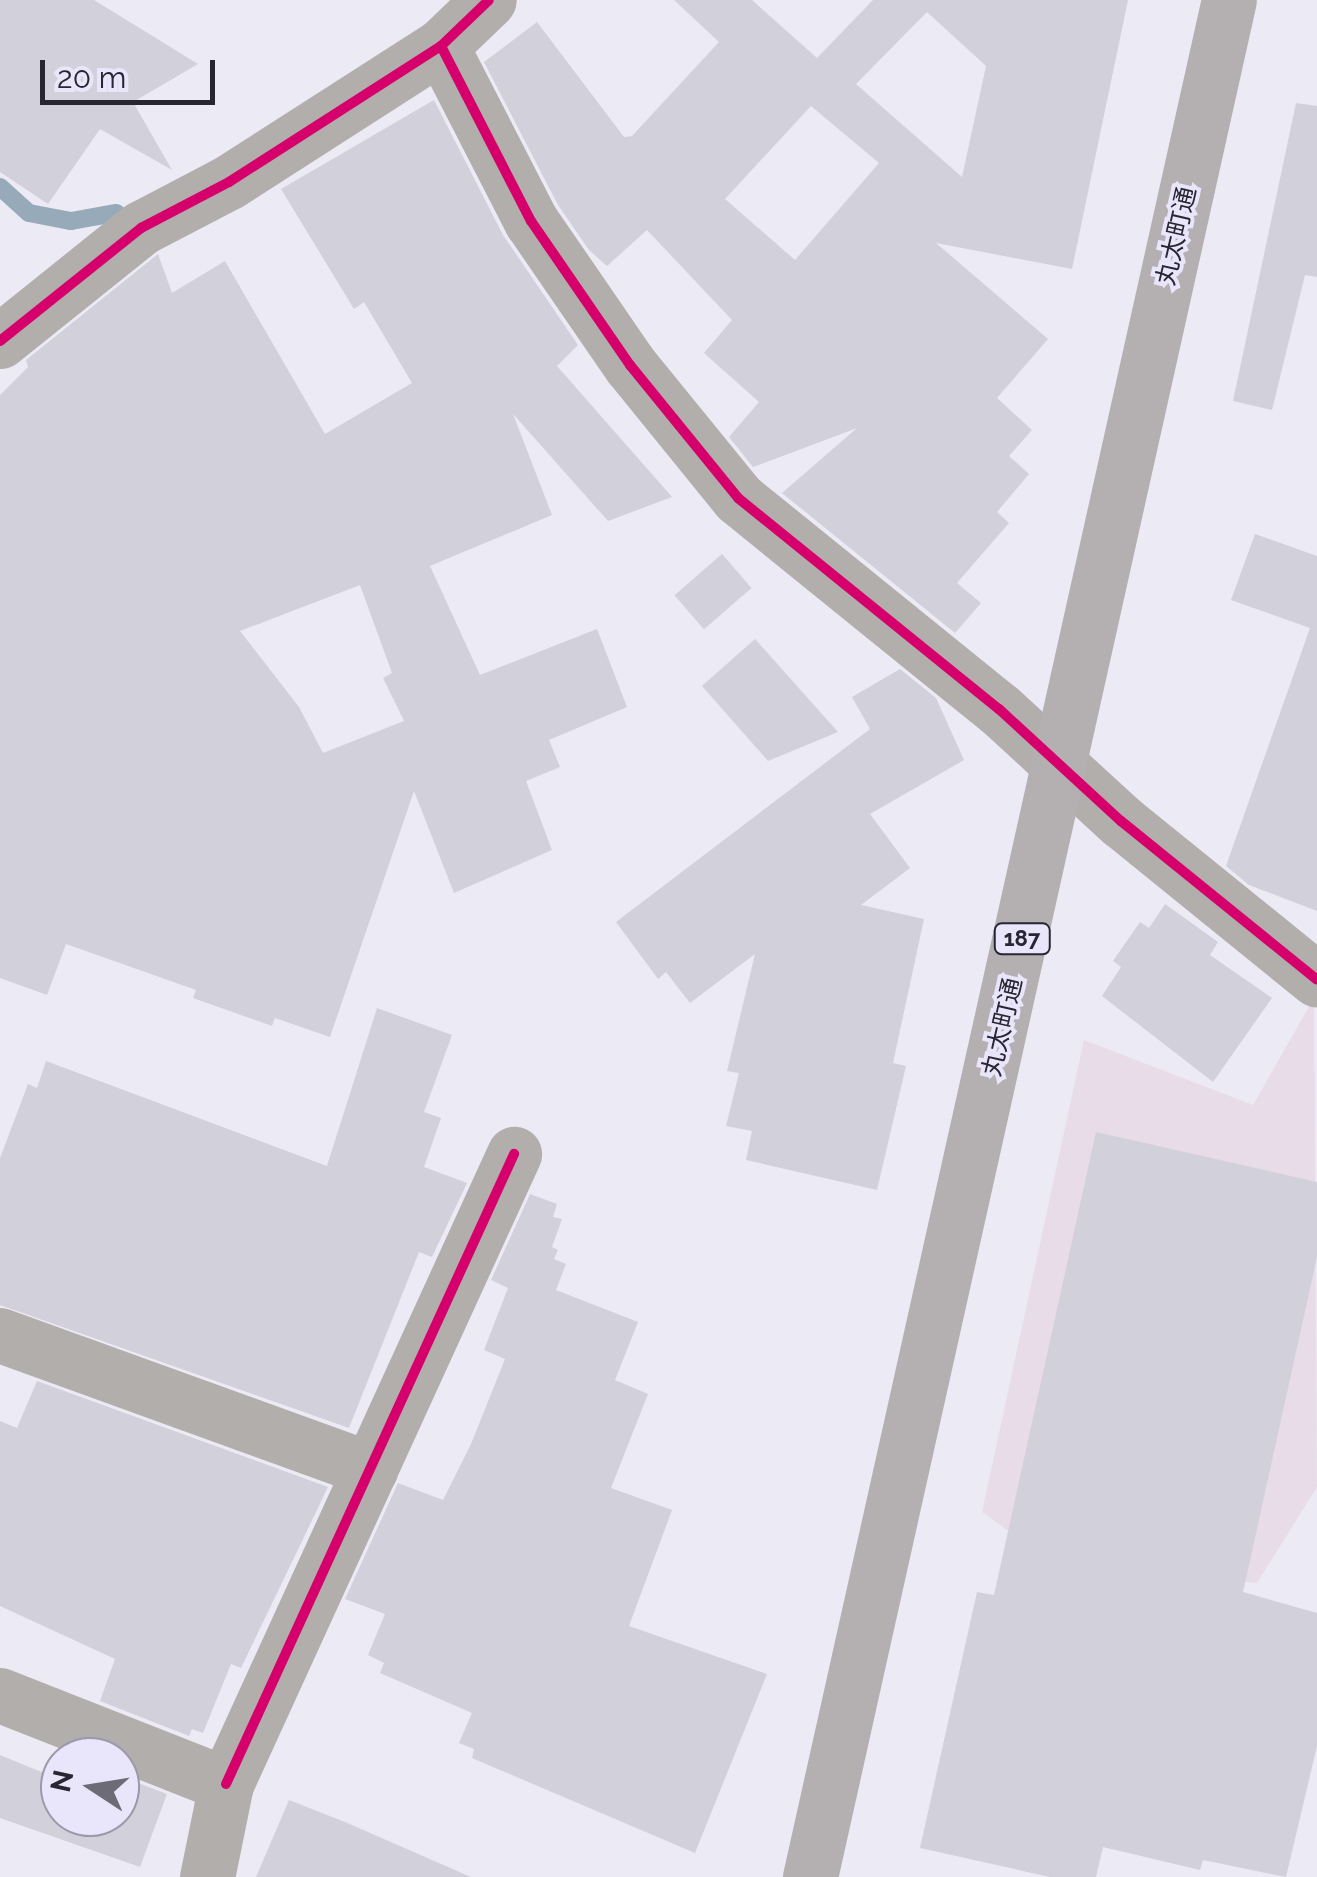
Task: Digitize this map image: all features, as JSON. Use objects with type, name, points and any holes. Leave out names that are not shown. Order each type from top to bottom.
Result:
[{"type":"main road","name":"丸太町通","points":[[810,1877],[1063,762],[1229,0]]},
{"type":"street","points":[[0,341],[141,228],[230,182],[442,46],[489,0]]},
{"type":"street","points":[[442,46],[530,221],[630,365],[738,498],[1063,762],[1120,822],[1317,980]]},
{"type":"street","points":[[207,1877],[226,1784],[514,1154]]},
{"type":"street","points":[[0,1335],[371,1468]]},
{"type":"street","points":[[0,1695],[226,1784]]},
{"type":"shaded area","points":[[1314,998],[1317,1487],[1257,1583],[1055,1564],[982,1512],[1084,1040],[1253,1105]]},
{"type":"building","points":[[0,0],[94,0],[198,64],[133,102],[172,170],[100,129],[48,204],[0,172]]},
{"type":"building","points":[[674,0],[752,0],[817,58],[873,0],[1128,0],[1072,269],[936,243],[1048,339],[997,398],[1032,430],[1009,456],[1029,474],[997,512],[1009,523],[957,583],[981,603],[955,633],[782,493],[857,428],[753,467],[729,437],[759,402],[704,353],[732,320],[647,230],[607,266],[589,250],[558,205],[484,62],[537,22],[624,137],[632,136],[719,42]],"holes":[[[927,12],[986,66],[962,177],[856,84]],[[811,106],[879,163],[795,260],[725,199]]]},
{"type":"building","points":[[434,100],[503,235],[578,345],[557,366],[672,497],[608,521],[513,414],[552,515],[430,566],[480,675],[597,629],[627,707],[549,740],[560,767],[526,781],[552,850],[454,893],[414,791],[330,1037],[275,1018],[272,1026],[193,998],[196,990],[66,944],[47,995],[0,978],[0,395],[28,367],[26,360],[158,254],[172,293],[225,261],[325,434],[412,383],[364,302],[354,309],[281,189]],"holes":[[[360,585],[392,673],[383,678],[404,721],[323,753],[299,707],[240,631]]]},
{"type":"building","points":[[1296,103],[1317,106],[1317,277],[1305,275],[1272,410],[1233,401]]},
{"type":"building","points":[[1255,534],[1317,556],[1317,911],[1249,885],[1226,866],[1310,628],[1231,600]]},
{"type":"building","points":[[722,554],[752,588],[704,629],[674,595]]},
{"type":"building","points":[[755,639],[838,732],[768,761],[702,686]]},
{"type":"building","points":[[900,669],[936,698],[964,760],[870,814],[910,868],[861,905],[924,919],[893,1063],[906,1066],[877,1190],[746,1160],[752,1131],[726,1126],[739,1073],[727,1071],[755,954],[690,1003],[666,972],[658,979],[616,922],[870,729],[852,697]]},
{"type":"building","points":[[1165,904],[1218,942],[1210,955],[1272,998],[1213,1082],[1102,996],[1121,967],[1113,961],[1140,922],[1149,928]]},
{"type":"building","points":[[377,1008],[452,1035],[424,1112],[441,1118],[424,1167],[467,1183],[432,1257],[419,1252],[349,1428],[0,1305],[0,1158],[28,1084],[37,1088],[46,1061],[327,1166]]},
{"type":"building","points":[[1096,1132],[1317,1182],[1317,1257],[1243,1592],[1317,1613],[1317,1746],[1286,1877],[1203,1860],[1200,1870],[1103,1847],[1096,1877],[1050,1877],[920,1848],[977,1592],[994,1595]]},
{"type":"building","points":[[530,1194],[557,1204],[553,1217],[562,1219],[552,1247],[558,1250],[554,1259],[566,1264],[556,1290],[638,1322],[615,1380],[648,1394],[611,1488],[672,1510],[629,1626],[767,1674],[695,1853],[472,1758],[474,1749],[459,1743],[472,1713],[380,1673],[384,1663],[368,1655],[385,1614],[345,1599],[398,1483],[443,1500],[471,1444],[505,1359],[484,1350],[508,1288],[491,1280]]},
{"type":"building","points":[[37,1381],[328,1487],[241,1668],[231,1664],[203,1733],[192,1729],[189,1736],[100,1701],[115,1659],[0,1606],[0,1421],[17,1428]]},
{"type":"building","points":[[0,1755],[40,1771],[40,1832],[0,1818]]},
{"type":"building","points":[[140,1784],[167,1794],[140,1867],[54,1837],[140,1837]]},
{"type":"building","points":[[289,1800],[345,1822],[471,1877],[256,1877]]},
{"type":"waterway","points":[[0,187],[29,213],[71,221],[116,213]]},
{"type":"cycle path","points":[[0,341],[141,228],[229,182],[441,46],[489,0]]},
{"type":"cycle path","points":[[441,46],[531,221],[630,365],[738,498],[999,709],[1121,821],[1317,980]]},
{"type":"cycle path","points":[[226,1784],[514,1154]]}]
